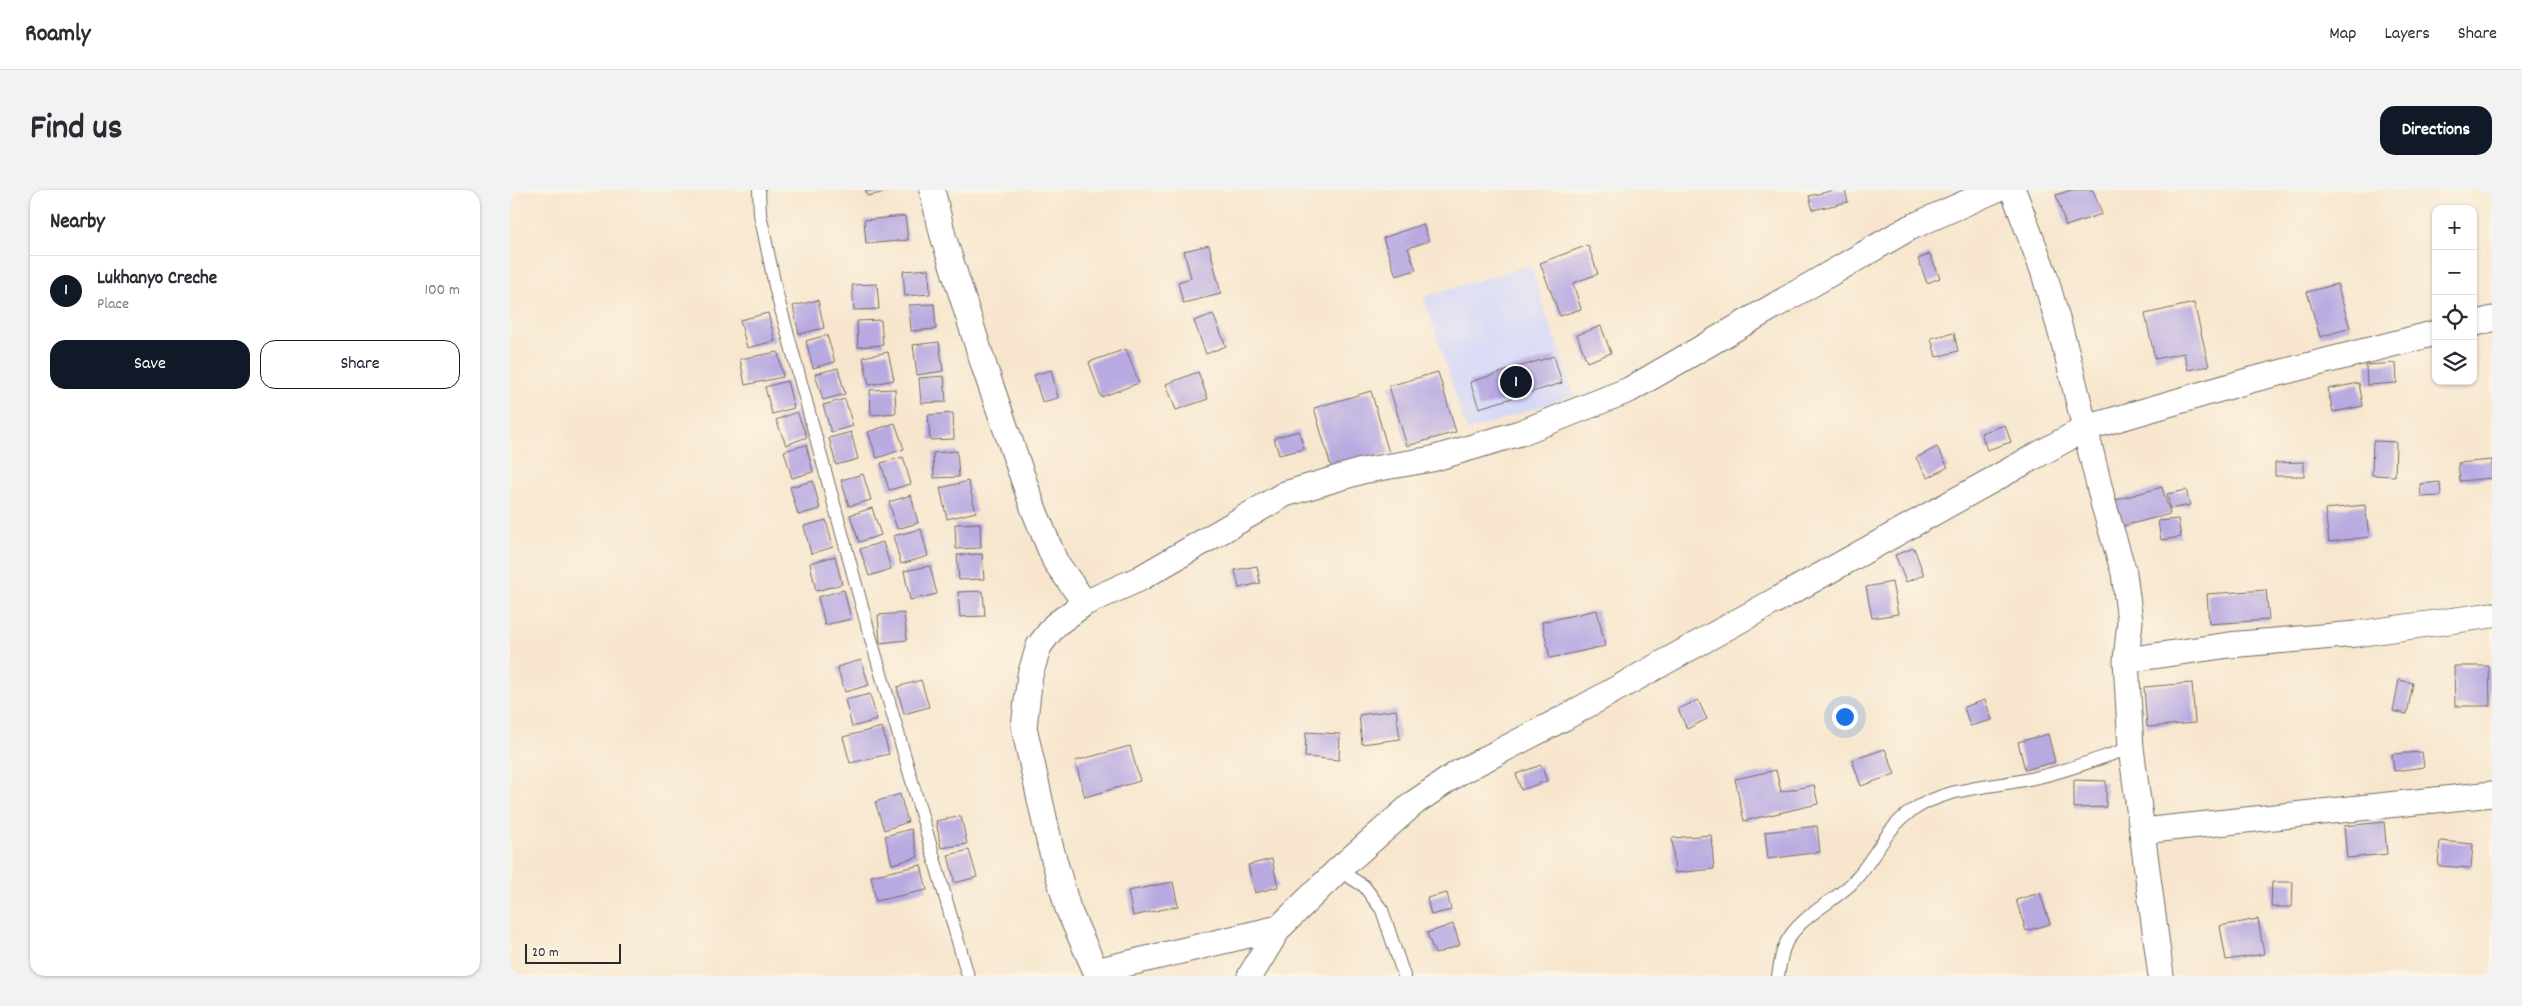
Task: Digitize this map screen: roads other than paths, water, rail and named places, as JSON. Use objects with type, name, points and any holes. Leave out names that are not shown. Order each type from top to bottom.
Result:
[{"type":"street","points":[[932,190],[943,236],[985,368],[1034,510],[1056,561],[1085,603]]},
{"type":"street","points":[[1279,928],[1097,974],[1068,909],[1048,836],[1024,727],[1030,675],[1039,646],[1055,625],[1085,603],[1139,579],[1285,494],[1362,471],[1432,459],[1520,433],[1629,390],[1909,228],[1995,190]]},
{"type":"street","points":[[2013,190],[2044,273],[2086,428],[2104,506],[2124,573],[2130,621],[2126,660],[2131,748],[2161,976]]},
{"type":"street","points":[[2477,323],[2492,319]]},
{"type":"street","points":[[1250,976],[1279,928],[1338,870],[1414,803],[1458,773],[1581,709],[2086,428],[2251,380],[2432,334]]},
{"type":"street","points":[[2126,660],[2229,645],[2356,634],[2492,614]]},
{"type":"street","points":[[2142,831],[2492,794]]},
{"type":"lane","points":[[759,190],[760,214],[776,291],[867,625],[968,976]]},
{"type":"lane","points":[[1778,976],[1785,944],[1792,932],[1852,884],[1871,862],[1897,822],[1909,812],[1925,802],[1946,794],[2033,778],[2131,748]]},
{"type":"lane","points":[[1338,870],[1364,886],[1382,910],[1404,976]]},
{"type":"place","name":"Lukhanyo Creche","points":[[1516,382]]}]
